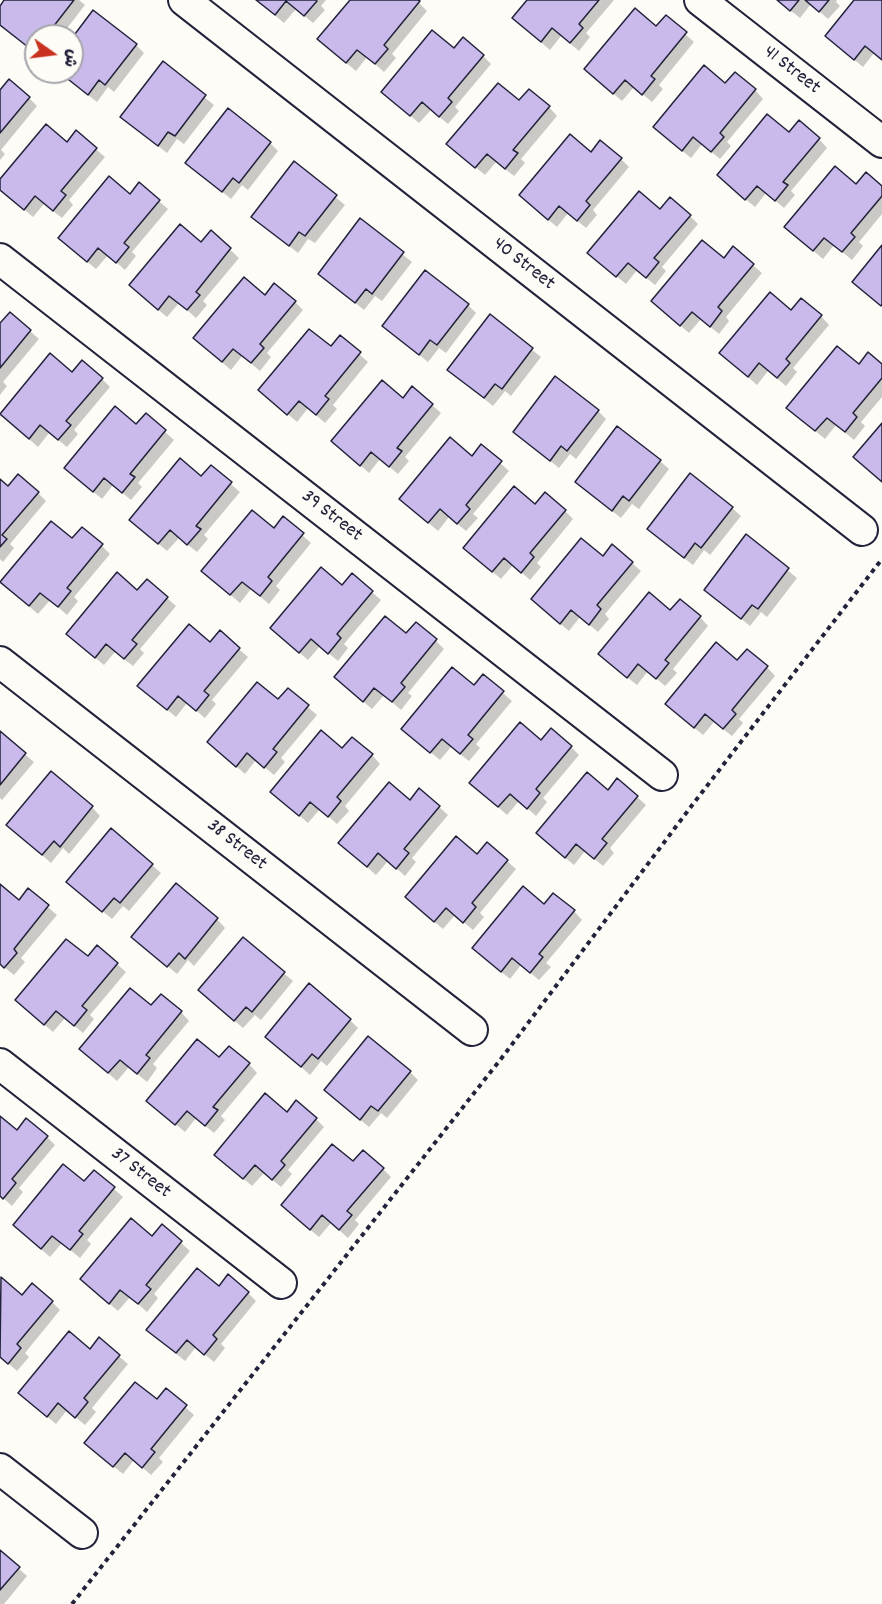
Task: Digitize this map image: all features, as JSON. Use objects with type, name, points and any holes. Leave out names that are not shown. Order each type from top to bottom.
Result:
[{"type":"street","name":"40 Street","points":[[184,0],[862,530]]},
{"type":"street","name":"41 Street","points":[[700,0],[882,142]]},
{"type":"street","name":"39 Street","points":[[0,258],[662,775]]},
{"type":"street","name":"38 Street","points":[[0,662],[472,1030]]},
{"type":"street","name":"37 Street","points":[[0,1064],[281,1283]]},
{"type":"street","points":[[0,1469],[82,1533]]},
{"type":"path","points":[[72,1604],[497,1064],[693,804],[882,560]]},
{"type":"building","points":[[4,0],[74,0],[55,24],[24,24],[24,44],[0,25],[0,6]]},
{"type":"building","points":[[256,0],[317,1],[304,16],[286,1],[275,15]]},
{"type":"building","points":[[350,0],[420,1],[384,45],[388,49],[375,64],[357,50],[346,63],[317,39]]},
{"type":"building","points":[[527,0],[599,0],[579,24],[583,28],[570,43],[552,28],[541,42],[512,18]]},
{"type":"building","points":[[777,0],[799,0],[790,11]]},
{"type":"building","points":[[805,0],[829,0],[819,12]]},
{"type":"building","points":[[854,0],[882,0],[882,60],[865,46],[854,60],[825,36]]},
{"type":"building","points":[[635,8],[656,26],[666,15],[687,32],[651,76],[655,79],[642,95],[625,80],[613,94],[584,69]]},
{"type":"building","points":[[93,10],[137,44],[105,85],[99,80],[88,95],[74,84],[84,84],[82,24]]},
{"type":"building","points":[[432,30],[454,48],[463,37],[484,55],[448,98],[452,102],[439,117],[422,102],[410,116],[381,92]]},
{"type":"building","points":[[163,61],[206,95],[175,136],[168,132],[158,146],[120,117]]},
{"type":"building","points":[[704,65],[725,83],[735,72],[756,89],[720,133],[724,137],[711,152],[693,137],[682,151],[653,127]]},
{"type":"building","points":[[9,79],[30,97],[0,133],[0,90]]},
{"type":"building","points":[[498,83],[519,100],[529,89],[550,106],[513,150],[518,153],[505,169],[487,154],[475,168],[446,144]]},
{"type":"building","points":[[228,108],[271,142],[239,183],[233,178],[222,192],[185,163]]},
{"type":"building","points":[[767,114],[789,132],[799,120],[820,138],[783,182],[788,185],[775,201],[757,186],[745,200],[717,175]]},
{"type":"building","points":[[46,124],[67,142],[76,130],[97,148],[61,191],[66,195],[53,211],[35,196],[24,210],[0,190],[0,179]]},
{"type":"building","points":[[570,134],[591,152],[600,140],[622,158],[586,201],[590,205],[577,221],[559,206],[548,220],[519,195]]},
{"type":"building","points":[[294,161],[337,195],[305,236],[299,232],[289,246],[251,217]]},
{"type":"building","points":[[835,166],[856,184],[866,172],[882,186],[882,196],[851,233],[855,237],[842,252],[824,238],[813,251],[784,227]]},
{"type":"building","points":[[109,176],[130,194],[139,182],[160,200],[124,243],[129,247],[116,263],[98,248],[87,262],[58,238]]},
{"type":"building","points":[[639,191],[660,209],[670,197],[691,215],[654,258],[659,262],[646,278],[628,263],[616,277],[587,253]]},
{"type":"building","points":[[360,218],[404,252],[372,294],[366,289],[355,303],[318,274]]},
{"type":"building","points":[[180,224],[201,242],[211,230],[231,248],[196,292],[200,295],[187,310],[169,296],[158,310],[129,285]]},
{"type":"building","points":[[702,240],[724,258],[733,246],[754,264],[718,307],[722,311],[710,327],[692,312],[680,326],[651,301]]},
{"type":"building","points":[[882,245],[882,304],[881,306],[852,282]]},
{"type":"building","points":[[425,270],[469,304],[437,345],[430,340],[419,355],[382,326]]},
{"type":"building","points":[[244,277],[265,295],[274,283],[296,301],[260,344],[264,348],[251,363],[233,349],[222,362],[193,338]]},
{"type":"building","points":[[770,292],[791,310],[801,298],[822,315],[786,359],[790,363],[777,378],[759,363],[748,377],[719,353]]},
{"type":"building","points":[[10,312],[31,330],[0,368],[0,323]]},
{"type":"building","points":[[490,314],[533,348],[502,389],[495,384],[484,398],[447,370]]},
{"type":"building","points":[[309,329],[331,346],[340,335],[361,352],[325,396],[329,399],[316,415],[299,401],[287,415],[258,390]]},
{"type":"building","points":[[837,346],[859,364],[868,352],[882,364],[882,378],[853,413],[857,417],[845,432],[827,418],[815,431],[786,408]]},
{"type":"building","points":[[50,353],[72,372],[82,360],[103,378],[66,421],[71,425],[58,440],[40,425],[29,439],[0,414]]},
{"type":"building","points":[[555,376],[599,410],[567,451],[561,446],[550,461],[513,432]]},
{"type":"building","points":[[382,380],[403,398],[412,386],[433,404],[397,448],[402,451],[389,467],[371,452],[360,466],[331,441]]},
{"type":"building","points":[[115,406],[136,424],[146,413],[166,430],[130,474],[135,477],[122,493],[104,478],[93,492],[64,468]]},
{"type":"building","points":[[882,423],[882,482],[853,457]]},
{"type":"building","points":[[617,426],[661,460],[629,501],[623,496],[612,511],[575,482]]},
{"type":"building","points":[[450,437],[472,456],[481,444],[502,461],[466,505],[470,509],[457,524],[440,509],[428,523],[399,499]]},
{"type":"building","points":[[180,458],[201,476],[211,465],[232,482],[196,526],[201,529],[187,545],[170,530],[158,544],[129,520]]},
{"type":"building","points":[[690,473],[733,507],[701,548],[695,543],[684,558],[647,529]]},
{"type":"building","points":[[18,474],[39,492],[2,535],[7,539],[0,547],[0,479],[8,486]]},
{"type":"building","points":[[514,486],[535,504],[545,492],[566,510],[530,553],[534,557],[521,573],[504,558],[492,572],[463,548]]},
{"type":"building","points":[[252,510],[274,528],[283,516],[304,533],[268,577],[272,581],[260,596],[242,582],[230,595],[201,571]]},
{"type":"building","points":[[51,521],[72,538],[82,527],[103,544],[67,588],[71,591],[58,607],[40,593],[29,606],[0,582]]},
{"type":"building","points":[[746,534],[789,568],[758,609],[752,605],[741,619],[704,590]]},
{"type":"building","points":[[581,538],[603,556],[612,544],[633,562],[597,605],[601,609],[589,625],[571,610],[560,624],[531,599]]},
{"type":"building","points":[[321,567],[342,585],[352,573],[373,591],[337,634],[341,638],[328,654],[311,639],[299,653],[270,628]]},
{"type":"building","points":[[117,572],[137,590],[147,579],[168,597],[132,640],[137,644],[124,659],[106,644],[95,658],[66,634]]},
{"type":"building","points":[[649,592],[670,610],[680,599],[701,616],[665,660],[669,663],[656,679],[638,664],[627,678],[598,654]]},
{"type":"building","points":[[385,616],[406,633],[416,622],[437,639],[401,683],[405,687],[392,702],[374,688],[363,702],[334,677]]},
{"type":"building","points":[[189,624],[210,642],[220,630],[240,648],[204,691],[209,695],[196,711],[178,696],[167,710],[137,686]]},
{"type":"building","points":[[716,642],[737,660],[747,649],[768,666],[732,710],[736,714],[723,729],[705,714],[694,728],[665,704]]},
{"type":"building","points":[[452,667],[474,685],[483,674],[504,691],[468,735],[473,739],[460,754],[442,739],[430,753],[401,729]]},
{"type":"building","points":[[257,682],[278,699],[288,688],[309,705],[273,749],[277,752],[264,768],[247,753],[236,767],[207,742]]},
{"type":"building","points":[[520,722],[541,740],[551,728],[572,746],[536,789],[540,793],[527,809],[510,794],[498,807],[469,783]]},
{"type":"building","points":[[321,730],[342,748],[352,737],[373,754],[337,797],[341,801],[328,817],[310,802],[299,816],[270,792]]},
{"type":"building","points":[[0,731],[26,753],[0,785]]},
{"type":"building","points":[[51,771],[93,806],[60,847],[54,841],[42,855],[6,825]]},
{"type":"building","points":[[587,772],[608,790],[617,778],[638,796],[602,839],[607,843],[594,859],[576,844],[565,858],[536,833]]},
{"type":"building","points":[[389,782],[410,800],[419,788],[440,806],[404,849],[409,853],[396,869],[378,853],[367,867],[338,843]]},
{"type":"building","points":[[111,828],[153,864],[120,903],[114,898],[102,912],[66,882]]},
{"type":"building","points":[[456,836],[477,854],[487,842],[508,860],[472,903],[476,907],[463,923],[446,908],[434,922],[405,897]]},
{"type":"building","points":[[176,883],[218,918],[185,959],[179,953],[167,967],[131,937]]},
{"type":"building","points":[[0,884],[19,900],[28,888],[49,905],[14,949],[17,953],[4,968],[0,964]]},
{"type":"building","points":[[523,886],[544,904],[553,893],[575,910],[539,954],[543,957],[530,973],[512,958],[501,972],[472,948]]},
{"type":"building","points":[[243,937],[285,972],[252,1012],[246,1007],[234,1021],[198,990]]},
{"type":"building","points":[[66,939],[88,956],[97,945],[118,963],[82,1006],[87,1010],[74,1026],[56,1011],[44,1025],[15,1000]]},
{"type":"building","points":[[309,983],[351,1019],[318,1059],[312,1054],[301,1067],[265,1037]]},
{"type":"building","points":[[130,988],[151,1005],[161,994],[182,1011],[146,1055],[150,1058],[137,1074],[120,1060],[108,1073],[79,1049]]},
{"type":"building","points":[[368,1036],[411,1071],[378,1111],[371,1106],[360,1120],[324,1090]]},
{"type":"building","points":[[197,1039],[219,1057],[229,1046],[250,1063],[213,1107],[218,1110],[205,1126],[187,1111],[175,1125],[146,1101]]},
{"type":"building","points":[[265,1093],[287,1112],[296,1100],[317,1118],[281,1161],[285,1165],[272,1180],[255,1165],[243,1179],[214,1155]]},
{"type":"building","points":[[0,1116],[17,1130],[26,1118],[48,1136],[12,1179],[16,1183],[3,1199],[0,1196]]},
{"type":"building","points":[[332,1144],[353,1161],[363,1150],[384,1168],[347,1211],[352,1215],[339,1230],[322,1215],[310,1230],[281,1205]]},
{"type":"building","points":[[63,1164],[84,1181],[94,1170],[115,1187],[79,1231],[83,1234],[70,1250],[52,1236],[41,1249],[13,1225]]},
{"type":"building","points":[[131,1218],[152,1236],[162,1224],[182,1241],[146,1285],[151,1289],[138,1304],[120,1290],[109,1304],[80,1279]]},
{"type":"building","points":[[197,1268],[219,1286],[228,1274],[249,1292],[213,1335],[217,1339],[204,1355],[187,1340],[176,1353],[146,1330]]},
{"type":"building","points":[[1,1277],[22,1295],[32,1283],[53,1301],[17,1344],[21,1348],[8,1364],[0,1357]]},
{"type":"building","points":[[69,1331],[90,1349],[99,1337],[120,1355],[84,1398],[88,1402],[75,1418],[58,1403],[47,1417],[18,1393]]},
{"type":"building","points":[[135,1382],[157,1399],[166,1388],[187,1405],[151,1449],[155,1452],[142,1468],[125,1453],[113,1467],[84,1443]]},
{"type":"building","points":[[0,1550],[20,1567],[0,1590]]}]
